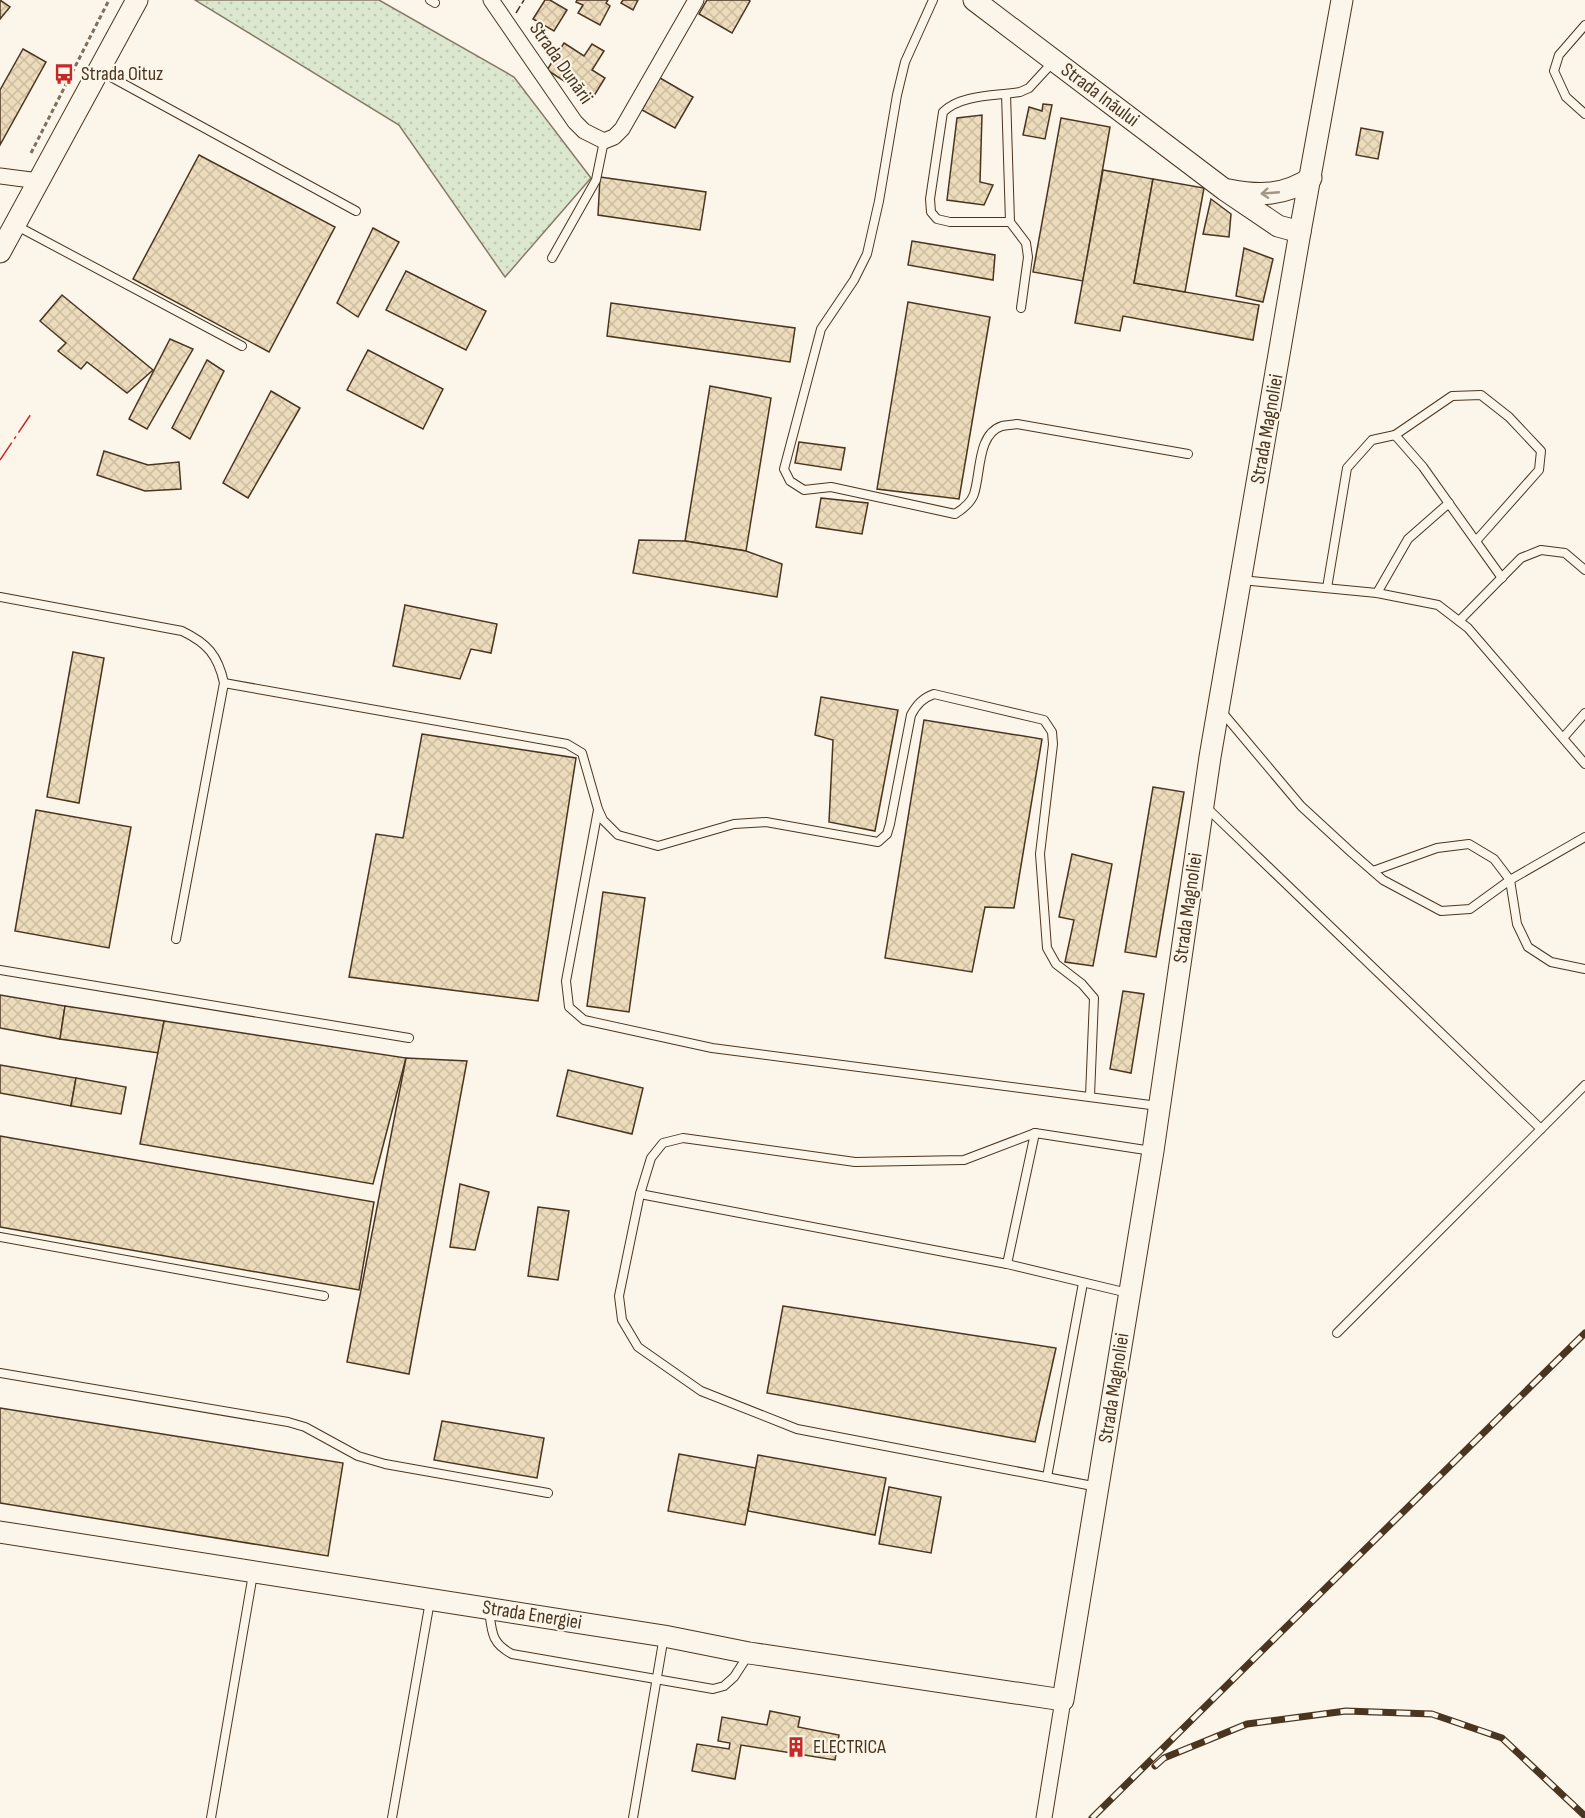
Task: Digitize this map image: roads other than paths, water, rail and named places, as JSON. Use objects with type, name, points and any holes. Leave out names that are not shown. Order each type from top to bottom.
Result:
[{"type":"main road","points":[[0,252],[137,0]]},
{"type":"main road","name":"Strada Inăului","points":[[974,0],[1225,190],[1278,226],[1300,232]]},
{"type":"main road","name":"Strada Magnoliei","points":[[1063,1701],[1153,1152],[1203,805],[1300,232],[1342,0]]},
{"type":"main road","points":[[1225,190],[1266,195],[1289,190],[1311,178]]},
{"type":"main road","name":"Strada Energiei","points":[[0,1532],[664,1636],[749,1653],[1063,1701]]},
{"type":"street","name":"Strada Dunării","points":[[491,0],[575,122],[584,131],[604,141]]},
{"type":"street","points":[[604,141],[614,137],[622,129],[696,0]]},
{"type":"street","points":[[0,176],[39,181]]},
{"type":"street","name":"Strada Magnoliei","points":[[1044,1818],[1063,1701]]},
{"type":"lane","points":[[933,0],[905,62],[867,254],[854,280],[821,329],[784,469],[790,481],[804,490],[831,487],[955,514],[964,508],[974,495],[983,451],[990,435],[1001,426],[1017,424],[1188,454]]},
{"type":"lane","points":[[1585,25],[1559,55],[1554,71],[1566,97],[1585,114]]},
{"type":"lane","points":[[1010,222],[950,222],[937,219],[931,212],[930,199],[943,112],[950,105],[959,101],[1020,92],[1029,88],[1054,60]]},
{"type":"lane","points":[[99,70],[356,211]]},
{"type":"lane","points":[[1006,94],[1010,222],[1026,243],[1028,257],[1021,308]]},
{"type":"lane","points":[[552,258],[596,180],[604,141]]},
{"type":"lane","points":[[16,225],[242,346]]},
{"type":"lane","points":[[1327,588],[1347,468],[1372,440],[1395,435],[1452,396],[1481,395],[1509,417],[1541,451],[1539,470],[1476,541]]},
{"type":"lane","points":[[1395,435],[1423,468],[1502,578]]},
{"type":"lane","points":[[1377,593],[1408,539],[1449,503]]},
{"type":"lane","points":[[1459,621],[1521,558],[1542,550],[1565,553],[1585,570]]},
{"type":"lane","points":[[1241,580],[1377,593],[1438,604],[1468,628],[1585,764]]},
{"type":"lane","points":[[0,597],[182,631],[200,640],[220,664],[224,683],[176,939]]},
{"type":"lane","points":[[224,683],[567,744],[582,753],[603,820],[618,835],[658,846],[734,824],[766,822],[878,842],[887,834],[890,824],[911,715],[925,697],[934,694],[1044,720],[1052,732],[1053,744],[1040,854],[1047,948],[1056,964],[1082,984],[1094,998],[1090,1096]]},
{"type":"lane","points":[[1219,709],[1301,806],[1383,880],[1442,911],[1470,909],[1510,880],[1585,837]]},
{"type":"lane","points":[[1563,738],[1585,713]]},
{"type":"lane","points":[[1203,805],[1541,1129]]},
{"type":"lane","points":[[598,809],[566,981],[569,1007],[584,1020],[712,1048],[1160,1106]]},
{"type":"lane","points":[[1373,871],[1437,848],[1469,844],[1494,859],[1510,880],[1517,924],[1527,947],[1551,962],[1585,969]]},
{"type":"lane","points":[[0,970],[410,1038]]},
{"type":"lane","points":[[1337,1333],[1585,1085]]},
{"type":"lane","points":[[1098,1487],[797,1429],[701,1391],[638,1347],[622,1320],[619,1296],[640,1194],[651,1158],[663,1143],[683,1138],[855,1162],[964,1160],[1035,1133],[1153,1152]]},
{"type":"lane","points":[[1007,1264],[1035,1133]]},
{"type":"lane","points":[[640,1194],[1007,1264],[1130,1293]]},
{"type":"lane","points":[[0,1238],[324,1296]]},
{"type":"lane","points":[[1047,1477],[1083,1283]]},
{"type":"lane","points":[[0,1373],[288,1422],[306,1427],[358,1455],[385,1464],[548,1493]]},
{"type":"lane","points":[[211,1818],[253,1571]]},
{"type":"lane","points":[[392,1818],[430,1599]]},
{"type":"lane","points":[[489,1608],[493,1636],[501,1648],[512,1654],[656,1680],[713,1689],[724,1686],[734,1677],[749,1653]]},
{"type":"lane","points":[[633,1818],[664,1636]]},
{"type":"railway","points":[[1092,1818],[1585,1333]]},
{"type":"railway","points":[[1155,1766],[1164,1758],[1247,1724],[1346,1711],[1432,1714],[1502,1738],[1585,1816]]},
{"type":"place","name":"Strada Oituz","points":[[64,74]]},
{"type":"place","name":"ELECTRICA","points":[[796,1747]]}]
